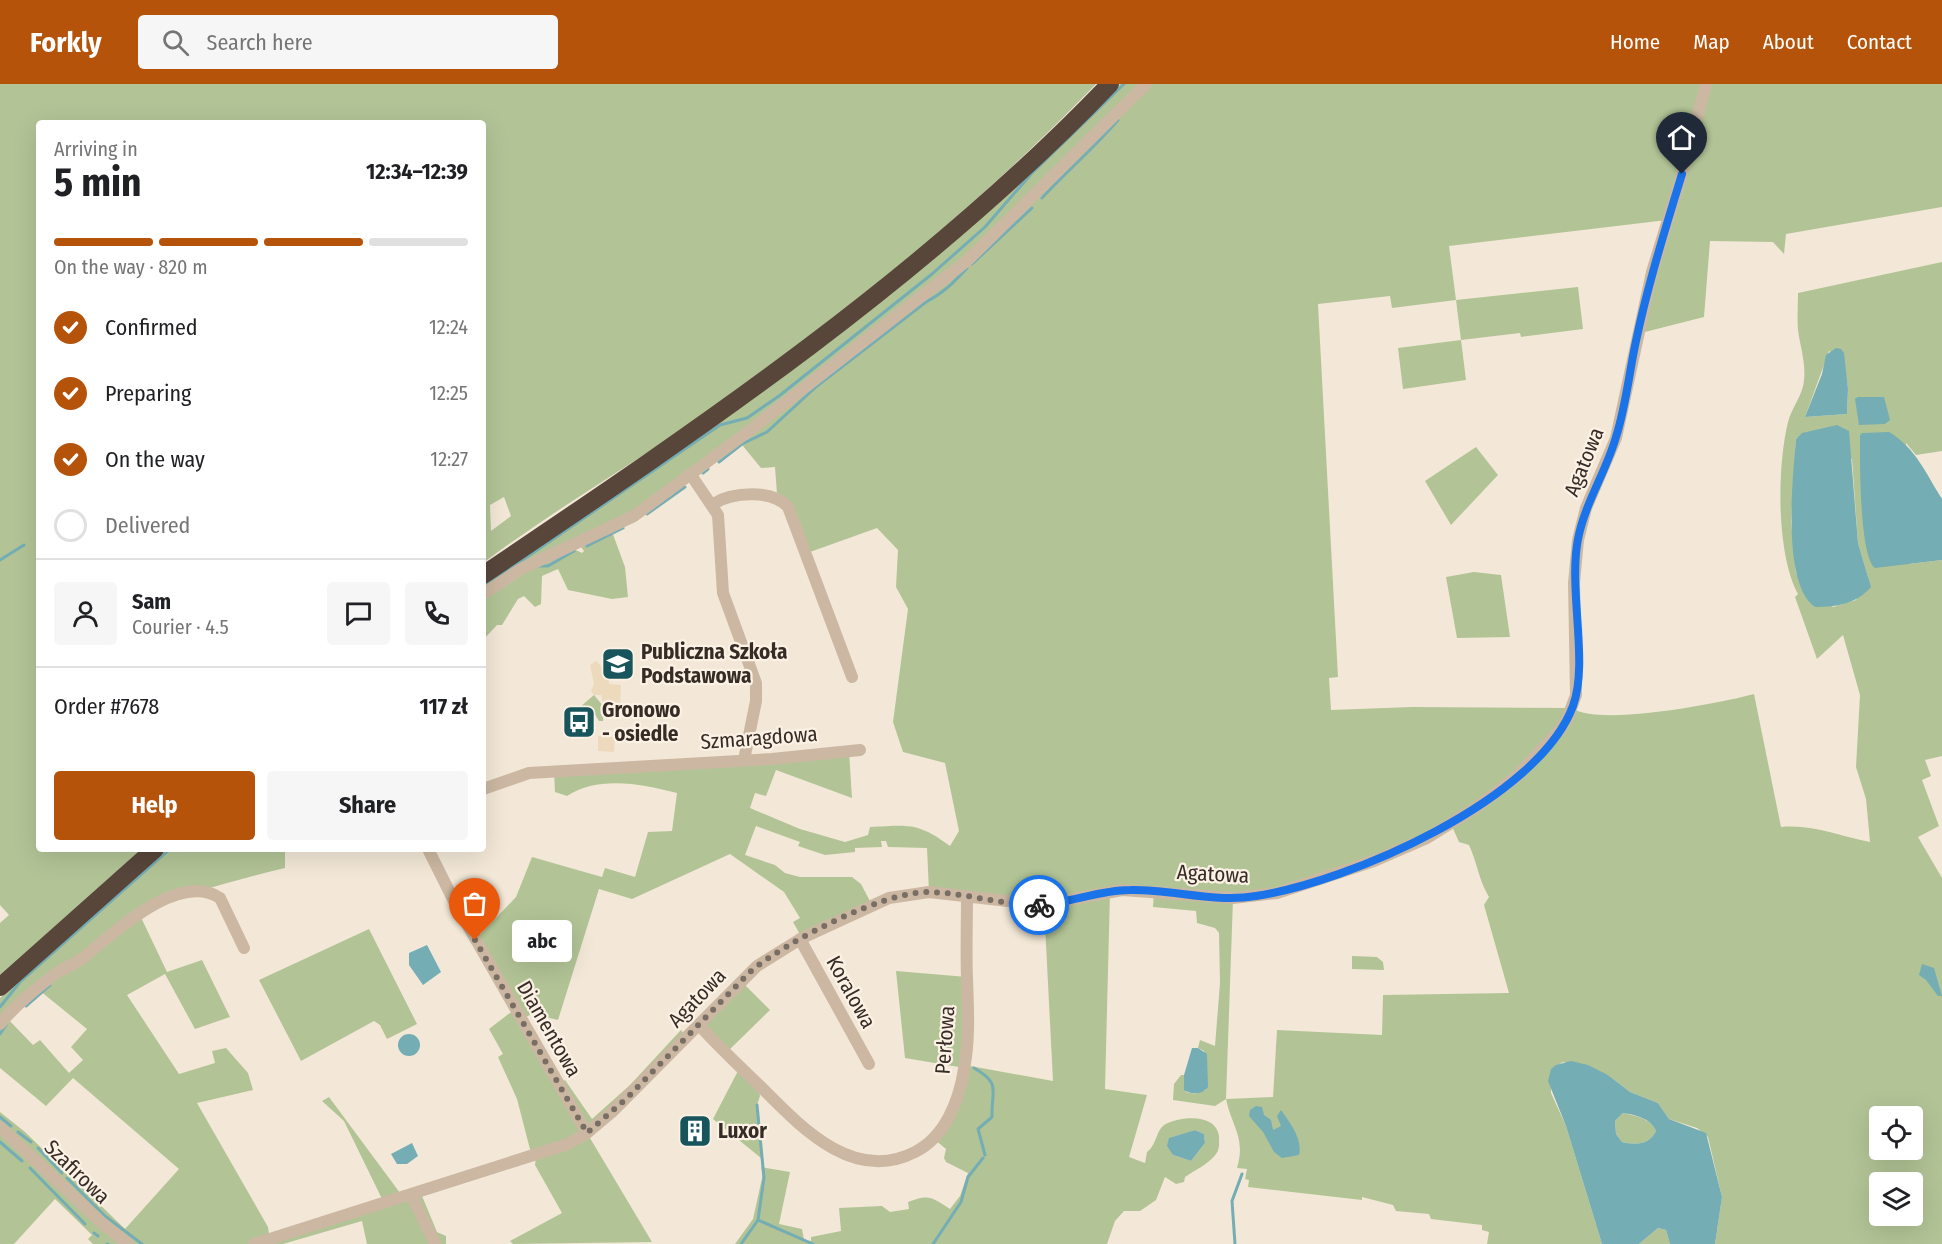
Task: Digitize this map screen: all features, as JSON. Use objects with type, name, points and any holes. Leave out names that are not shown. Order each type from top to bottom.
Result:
[{"type":"highway","points":[[486,573],[719,414],[846,320],[993,197],[1110,84]]},
{"type":"highway","points":[[0,987],[152,852]]},
{"type":"street","points":[[486,592],[521,569],[634,516],[692,475],[950,276],[1018,213],[1146,84]]},
{"type":"street","name":"Agatowa","points":[[254,1244],[555,1150],[587,1133],[627,1098],[750,972],[800,939],[897,895],[929,892],[1041,905],[1122,890],[1233,898],[1277,893],[1367,863],[1427,838],[1498,792],[1535,759],[1567,718],[1576,695],[1574,583],[1578,540],[1586,508],[1616,438],[1652,272],[1706,84]]},
{"type":"street","points":[[692,475],[713,504],[718,515],[723,593],[756,683],[756,701],[744,760]]},
{"type":"street","points":[[713,504],[734,495],[766,496],[778,499],[788,507],[852,678]]},
{"type":"street","name":"Szmaragdowa","points":[[486,788],[529,773],[744,760],[860,750]]},
{"type":"street","name":"Diamentowa","points":[[430,852],[456,905],[587,1133]]},
{"type":"street","points":[[0,1024],[52,976],[81,959],[134,915],[153,904],[181,895],[209,894],[220,898],[244,948]]},
{"type":"street","name":"Perłowa","points":[[699,1025],[793,1119],[815,1137],[846,1154],[865,1161],[892,1160],[913,1153],[932,1142],[947,1120],[964,1072],[967,1039],[967,896]]},
{"type":"street","name":"Koralowa","points":[[800,939],[869,1064]]},
{"type":"street","name":"Szafirowa","points":[[0,1127],[102,1223],[128,1244]]},
{"type":"street","points":[[411,1194],[435,1244]]},
{"type":"green space","points":[[0,84],[1096,84],[1006,172],[912,256],[814,334],[712,409],[539,523],[486,561],[486,120],[36,120],[36,852],[141,852],[0,979],[0,923],[9,915],[0,905]],"holes":[[[504,497],[511,516],[491,531],[490,505]]]},
{"type":"green space","points":[[1120,84],[1942,84],[1942,207],[1786,234],[1784,254],[1773,242],[1710,241],[1704,317],[1637,334],[1667,220],[1449,246],[1456,300],[1392,308],[1390,296],[1318,304],[1338,677],[1329,678],[1331,710],[1412,707],[1572,708],[1586,713],[1607,715],[1660,712],[1754,694],[1781,827],[1804,827],[1870,842],[1866,799],[1856,767],[1860,695],[1843,635],[1817,659],[1795,597],[1798,594],[1791,577],[1782,533],[1781,485],[1784,441],[1788,422],[1802,391],[1804,380],[1804,361],[1798,330],[1798,293],[1942,262],[1942,451],[1916,455],[1906,443],[1909,564],[1942,560],[1942,756],[1925,760],[1931,776],[1922,780],[1939,826],[1918,837],[1942,878],[1942,1244],[1715,1244],[1722,1197],[1708,1137],[1697,1128],[1669,1119],[1658,1103],[1630,1092],[1608,1075],[1563,1062],[1551,1069],[1551,1093],[1566,1126],[1602,1244],[1487,1244],[1489,1232],[1482,1230],[1482,1225],[1431,1219],[1429,1214],[1396,1211],[1393,1205],[1362,1197],[1362,1200],[1248,1187],[1249,1180],[1245,1179],[1247,1169],[1237,1168],[1239,1140],[1226,1099],[1215,1106],[1173,1100],[1174,1084],[1181,1075],[1184,1075],[1186,1092],[1195,1094],[1206,1090],[1204,1051],[1198,1048],[1200,1040],[1215,1046],[1220,983],[1219,933],[1215,928],[1197,923],[1196,911],[1153,907],[1154,891],[1110,892],[1105,1089],[1147,1095],[1129,1157],[1145,1163],[1147,1152],[1164,1125],[1190,1118],[1206,1120],[1217,1129],[1219,1148],[1210,1161],[1185,1177],[1184,1182],[1176,1184],[1165,1177],[1156,1200],[1140,1211],[1124,1211],[1115,1221],[1107,1244],[735,1244],[753,1219],[763,1174],[761,1167],[790,1172],[779,1224],[802,1229],[804,1240],[811,1241],[811,1237],[841,1231],[839,1208],[882,1206],[890,1212],[909,1209],[908,1202],[930,1198],[950,1209],[960,1196],[968,1173],[946,1162],[944,1158],[946,1149],[934,1139],[965,1068],[905,1058],[896,971],[967,977],[965,1065],[1053,1081],[1044,905],[929,892],[927,848],[888,847],[886,841],[881,841],[882,847],[855,848],[855,852],[825,855],[798,846],[800,842],[756,826],[745,855],[775,865],[785,873],[800,877],[852,877],[861,884],[872,905],[802,938],[793,922],[800,918],[784,892],[730,854],[632,899],[599,889],[558,1020],[532,1014],[526,1017],[559,1084],[565,1080],[592,1119],[630,1085],[681,1030],[683,1033],[587,1133],[652,1242],[513,1244],[510,1241],[562,1213],[535,1165],[536,1157],[532,1157],[517,1099],[498,1057],[503,1054],[489,1029],[515,1009],[475,940],[516,897],[532,857],[602,877],[605,868],[635,877],[648,832],[672,831],[677,793],[635,784],[607,783],[579,789],[567,796],[555,792],[554,771],[849,751],[852,798],[776,770],[766,796],[755,793],[750,808],[800,829],[845,842],[868,835],[870,827],[904,826],[921,829],[950,846],[959,831],[945,763],[903,752],[893,722],[908,609],[896,587],[898,550],[877,528],[810,552],[777,494],[775,467],[761,468],[738,440],[611,529],[625,567],[628,597],[612,599],[568,590],[558,569],[542,576],[541,604],[535,607],[524,596],[518,599],[502,625],[497,625],[486,637],[486,597],[502,584],[574,549],[582,553],[584,551],[578,543],[486,589],[486,583],[718,423],[1095,109]],"holes":[[[1829,351],[1844,360],[1848,389],[1847,414],[1805,417]],[[1796,438],[1852,459],[1858,543],[1868,577],[1856,600],[1833,607],[1796,573],[1791,522]],[[1451,824],[1459,842],[1469,845],[1489,897],[1484,905],[1509,993],[1383,995],[1382,1035],[1277,1030],[1273,1097],[1226,1099],[1233,899],[1244,898],[1427,838]],[[1195,1130],[1204,1134],[1205,1143],[1191,1161],[1173,1155],[1170,1138]]]},
{"type":"green space","points":[[1578,287],[1583,329],[1521,337],[1520,333],[1461,340],[1456,300]]},
{"type":"green space","points":[[1461,340],[1466,380],[1403,389],[1398,348]]},
{"type":"green space","points":[[1476,447],[1498,475],[1451,525],[1425,481]]},
{"type":"green space","points":[[1474,572],[1501,575],[1510,637],[1457,638],[1446,577]]},
{"type":"green space","points":[[594,695],[604,707],[603,721],[599,721],[593,711],[580,707]]},
{"type":"green space","points":[[164,852],[285,852],[285,868],[137,909],[167,972],[202,960],[230,1017],[195,1029],[165,974],[127,995],[179,1074],[215,1063],[212,1051],[226,1048],[248,1073],[253,1090],[197,1103],[268,1227],[269,1234],[384,1203],[344,1121],[322,1101],[329,1097],[403,1197],[422,1196],[437,1232],[446,1236],[446,1244],[367,1244],[362,1221],[283,1244],[93,1244],[88,1239],[92,1235],[55,1199],[14,1244],[0,1244],[0,1112],[25,1132],[125,1229],[179,1169],[73,1078],[46,1106],[0,1068],[0,998]],"holes":[[[34,986],[87,1029],[71,1047],[83,1060],[69,1073],[40,1040],[33,1045],[3,1014]]]},
{"type":"green space","points":[[369,929],[417,1024],[387,1039],[380,1025],[374,1021],[301,1061],[259,980]]},
{"type":"green space","points":[[1352,956],[1377,957],[1383,962],[1384,970],[1352,969]]},
{"type":"green space","points":[[744,984],[770,1010],[726,1053],[699,1025]]},
{"type":"green space","points":[[740,1067],[757,1083],[760,1096],[757,1105],[762,1145],[761,1158],[713,1119]]},
{"type":"green space","points":[[1623,1113],[1642,1118],[1650,1123],[1656,1131],[1653,1136],[1642,1143],[1622,1142],[1616,1134],[1615,1121]]},
{"type":"green space","points":[[1658,1228],[1666,1230],[1670,1244],[1639,1244]]},
{"type":"shaded area","points":[[596,661],[603,668],[608,664],[609,684],[621,685],[620,708],[604,707],[601,695],[594,695],[591,691],[594,684],[590,665]]},
{"type":"shaded area","points":[[598,736],[615,737],[614,752],[598,751]]},
{"type":"water","points":[[1836,348],[1841,349],[1844,353],[1848,389],[1847,414],[1805,417],[1822,374],[1826,355]]},
{"type":"water","points":[[1884,397],[1890,420],[1885,424],[1859,425],[1855,399]]},
{"type":"water","points":[[1837,425],[1849,431],[1858,543],[1871,587],[1852,601],[1815,607],[1804,595],[1797,576],[1793,553],[1792,502],[1796,439],[1802,433]]},
{"type":"water","points":[[1889,432],[1913,454],[1942,499],[1942,560],[1875,568],[1870,560],[1863,527],[1860,435]]},
{"type":"water","points":[[427,945],[441,972],[423,985],[409,965],[409,953]]},
{"type":"water","points":[[1922,964],[1934,968],[1942,996],[1938,996],[1926,980],[1919,975]]},
{"type":"water","points":[[409,1034],[417,1037],[420,1045],[417,1053],[409,1056],[401,1053],[398,1045],[401,1037]]},
{"type":"water","points":[[1192,1048],[1198,1048],[1207,1054],[1208,1087],[1203,1092],[1190,1093],[1184,1090],[1184,1075]]},
{"type":"water","points":[[1571,1061],[1588,1065],[1608,1075],[1630,1092],[1658,1103],[1669,1119],[1706,1133],[1722,1197],[1715,1244],[1670,1244],[1666,1230],[1658,1228],[1639,1244],[1602,1244],[1566,1126],[1548,1081],[1551,1069],[1556,1065]],"holes":[[[1623,1113],[1642,1118],[1650,1123],[1656,1131],[1653,1136],[1637,1144],[1622,1142],[1616,1134],[1615,1121]]]},
{"type":"water","points":[[1256,1106],[1262,1107],[1264,1115],[1271,1120],[1273,1130],[1281,1126],[1277,1116],[1281,1110],[1297,1137],[1299,1155],[1282,1158],[1274,1152],[1263,1132],[1249,1116],[1250,1110]]},
{"type":"water","points":[[1195,1130],[1204,1134],[1205,1143],[1191,1161],[1173,1155],[1167,1146],[1169,1138]]},
{"type":"water","points":[[412,1143],[418,1156],[407,1164],[397,1164],[391,1154]]},
{"type":"waterway","points":[[486,585],[720,425],[747,418],[779,396],[932,274],[985,227],[1032,173],[1124,84]]},
{"type":"waterway","points":[[1042,198],[1118,120]]},
{"type":"waterway","points":[[972,264],[1032,208]]},
{"type":"waterway","points":[[719,462],[742,444],[767,432],[817,386],[943,291],[967,268]]},
{"type":"waterway","points":[[703,473],[708,469]]},
{"type":"waterway","points":[[647,514],[685,487]]},
{"type":"waterway","points":[[587,546],[623,528]]},
{"type":"waterway","points":[[0,560],[24,545]]},
{"type":"waterway","points":[[539,566],[548,566],[574,551]]},
{"type":"waterway","points":[[0,1007],[20,982],[167,852]]},
{"type":"waterway","points":[[26,1006],[50,985]]},
{"type":"waterway","points":[[0,1034],[6,1025]]},
{"type":"waterway","points":[[974,1068],[992,1083],[993,1088],[992,1117],[978,1129],[985,1155]]},
{"type":"waterway","points":[[741,1244],[758,1220],[764,1178],[757,1105]]},
{"type":"waterway","points":[[0,1117],[11,1126]]},
{"type":"waterway","points":[[18,1132],[31,1142]]},
{"type":"waterway","points":[[0,1142],[22,1161]]},
{"type":"waterway","points":[[38,1148],[62,1173]]},
{"type":"waterway","points":[[933,1244],[961,1202],[968,1177],[983,1158]]},
{"type":"waterway","points":[[30,1168],[85,1224]]},
{"type":"waterway","points":[[1235,1244],[1232,1201],[1242,1174]]},
{"type":"waterway","points":[[67,1178],[105,1216],[142,1244]]},
{"type":"waterway","points":[[758,1220],[813,1244]]},
{"type":"waterway","points":[[94,1233],[98,1236]]},
{"type":"way so far","points":[[475,940],[587,1133],[627,1098],[750,972],[772,954],[802,938],[883,900],[914,892],[948,893],[1039,905]]},
{"type":"place","name":"Publiczna Szkoła Podstawowa","points":[[618,664]]},
{"type":"place","name":"Gronowo - osiedle","points":[[579,722]]},
{"type":"place","name":"abc","points":[[475,940]]},
{"type":"place","name":"Luxor","points":[[695,1131]]},
{"type":"route","points":[[1039,905],[1061,903],[1122,890],[1233,898],[1255,897],[1290,890],[1374,861],[1427,838],[1498,792],[1535,759],[1567,718],[1576,695],[1578,680],[1574,583],[1578,540],[1586,508],[1616,438],[1652,272],[1682,174]]}]
